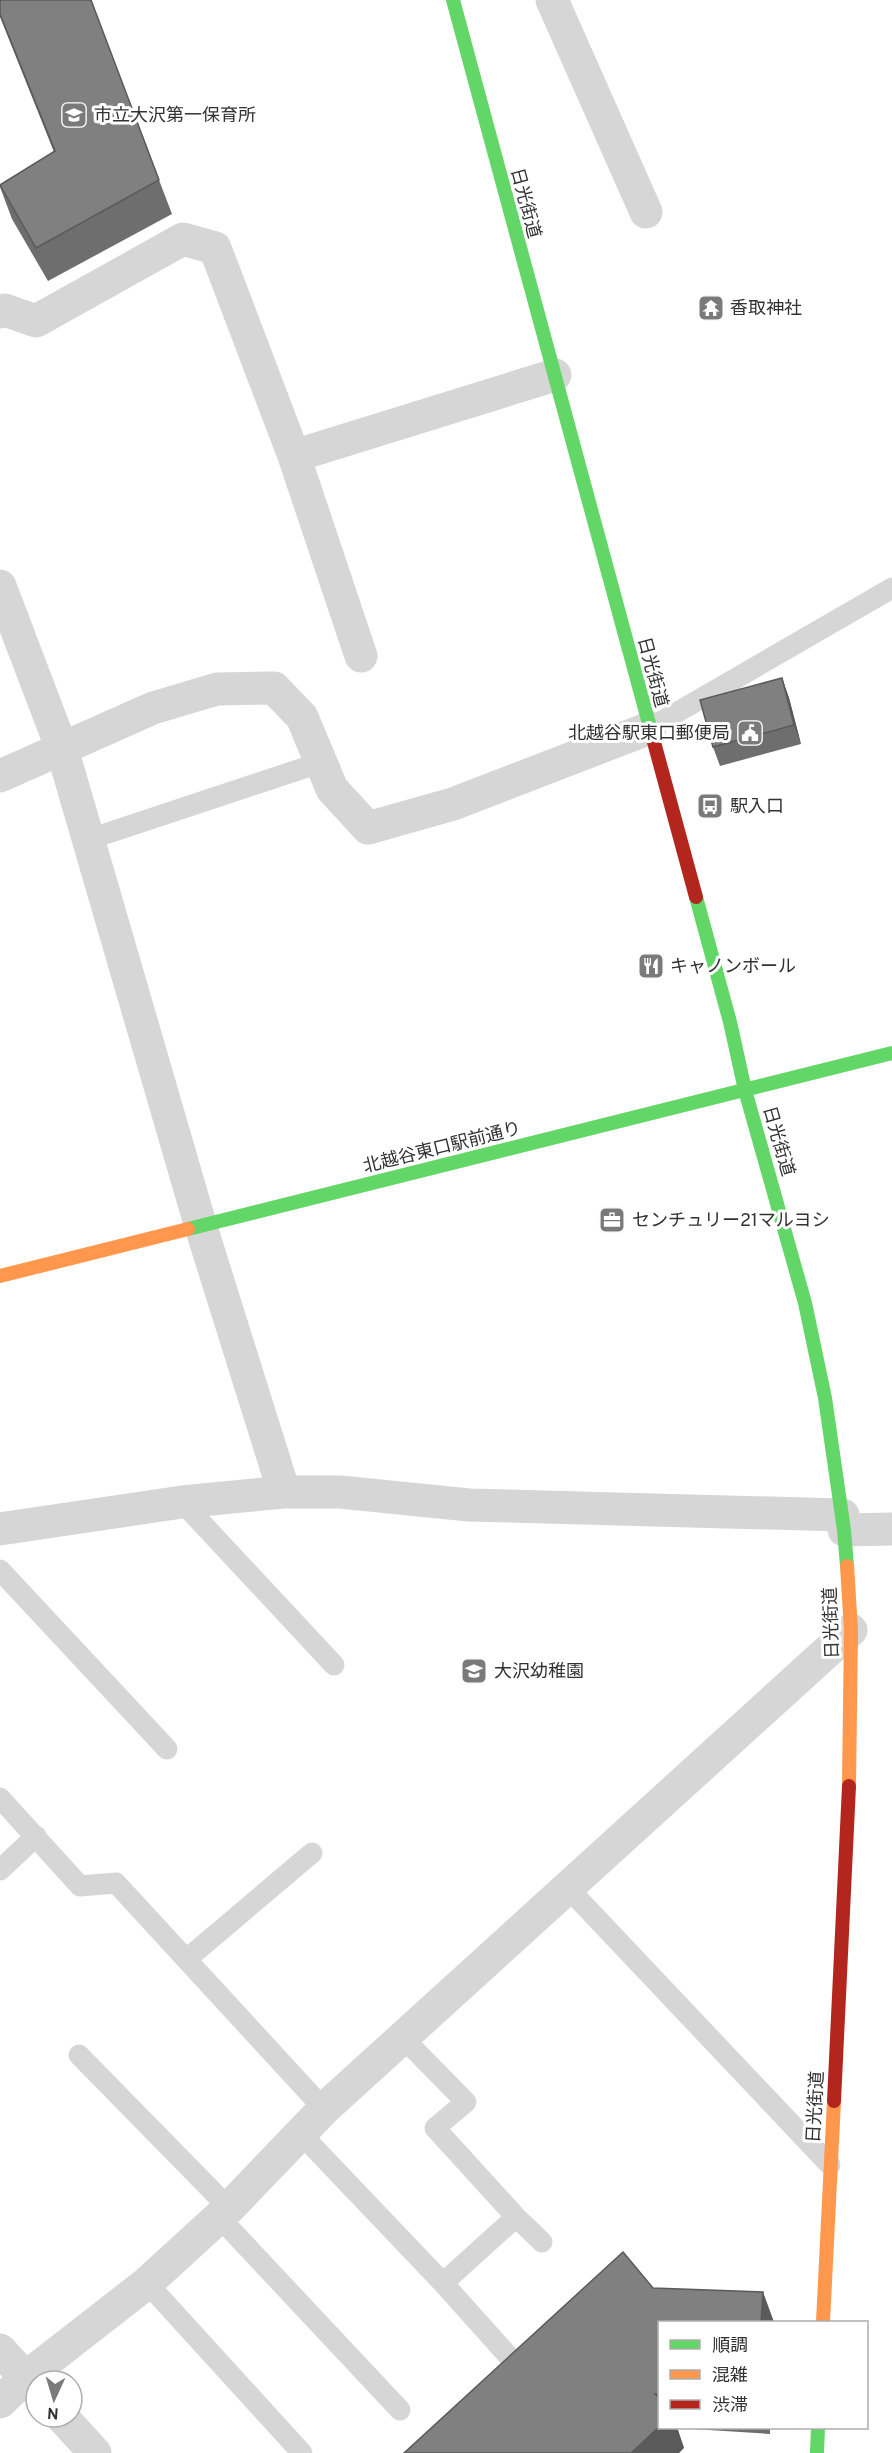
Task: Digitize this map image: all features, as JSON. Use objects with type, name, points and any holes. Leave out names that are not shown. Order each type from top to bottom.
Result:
[{"type":"main road","name":"日光街道","points":[[453,0],[730,1022],[745,1090],[805,1303],[825,1398],[843,1522],[851,1630],[851,1738],[823,2321]]},
{"type":"main road","name":"北越谷東口駅前通り","points":[[0,1276],[892,1053]]},
{"type":"main road","points":[[817,2453],[818,2429]]},
{"type":"street","points":[[552,0],[646,212]]},
{"type":"street","points":[[0,312],[5,310],[36,321],[183,239],[214,248],[294,456],[360,656]]},
{"type":"street","points":[[294,456],[555,375]]},
{"type":"street","points":[[0,586],[62,749],[201,1227],[284,1492]]},
{"type":"street","points":[[0,776],[153,708],[217,689],[274,688],[302,717],[332,789],[368,828],[453,804],[650,728]]},
{"type":"street","points":[[0,1529],[182,1502],[284,1492],[340,1492],[469,1505],[843,1522],[892,1529]]},
{"type":"street","points":[[48,2369],[224,2212],[324,2109],[851,1630]]},
{"type":"street","points":[[0,2350],[24,2376]]},
{"type":"street","points":[[0,2402],[24,2388]]},
{"type":"street","points":[[73,2429],[95,2453]]},
{"type":"lane","points":[[650,728],[892,588]]},
{"type":"lane","points":[[87,840],[322,762]]},
{"type":"lane","points":[[182,1502],[334,1665]]},
{"type":"lane","points":[[0,1570],[167,1749]]},
{"type":"lane","points":[[0,1798],[80,1886],[116,1883],[188,1958],[324,2109]]},
{"type":"lane","points":[[0,1870],[36,1836]]},
{"type":"lane","points":[[188,1958],[312,1853]]},
{"type":"lane","points":[[567,1887],[830,2165]]},
{"type":"lane","points":[[403,2038],[466,2102],[435,2128],[516,2217],[542,2242]]},
{"type":"lane","points":[[79,2055],[224,2212],[400,2410]]},
{"type":"lane","points":[[301,2134],[512,2360]]},
{"type":"lane","points":[[442,2283],[516,2217]]},
{"type":"lane","points":[[147,2283],[302,2453]]},
{"type":"building","points":[[0,0],[91,0],[159,180],[36,248],[0,185],[55,151],[0,14]]},
{"type":"building","points":[[782,678],[794,725],[713,747],[700,700]]},
{"type":"building","points":[[623,2252],[653,2288],[763,2292],[761,2321],[658,2321],[658,2394],[655,2394],[658,2397],[658,2428],[631,2453],[404,2453]]},
{"type":"traffic: fast","points":[[453,0],[651,731]]},
{"type":"traffic: fast","points":[[696,897],[730,1022],[745,1090],[805,1303],[825,1398],[847,1566]]},
{"type":"traffic: fast","points":[[188,1229],[892,1053]]},
{"type":"traffic: fast","points":[[817,2453],[818,2429]]},
{"type":"traffic: slow","points":[[0,1276],[188,1229]]},
{"type":"traffic: slow","points":[[847,1566],[851,1630],[849,1786]]},
{"type":"traffic: slow","points":[[823,2321],[834,2101]]},
{"type":"traffic: jam","points":[[651,731],[696,897]]},
{"type":"traffic: jam","points":[[834,2101],[849,1786]]},
{"type":"place","name":"市立大沢第一保育所","points":[[74,115]]},
{"type":"place","name":"香取神社","points":[[711,308]]},
{"type":"place","name":"北越谷駅東口郵便局","points":[[750,733]]},
{"type":"place","name":"駅入口","points":[[710,806]]},
{"type":"place","name":"キャノンボール","points":[[651,966]]},
{"type":"place","name":"センチュリー21マルヨシ","points":[[612,1220]]},
{"type":"place","name":"大沢幼稚園","points":[[474,1671]]}]
